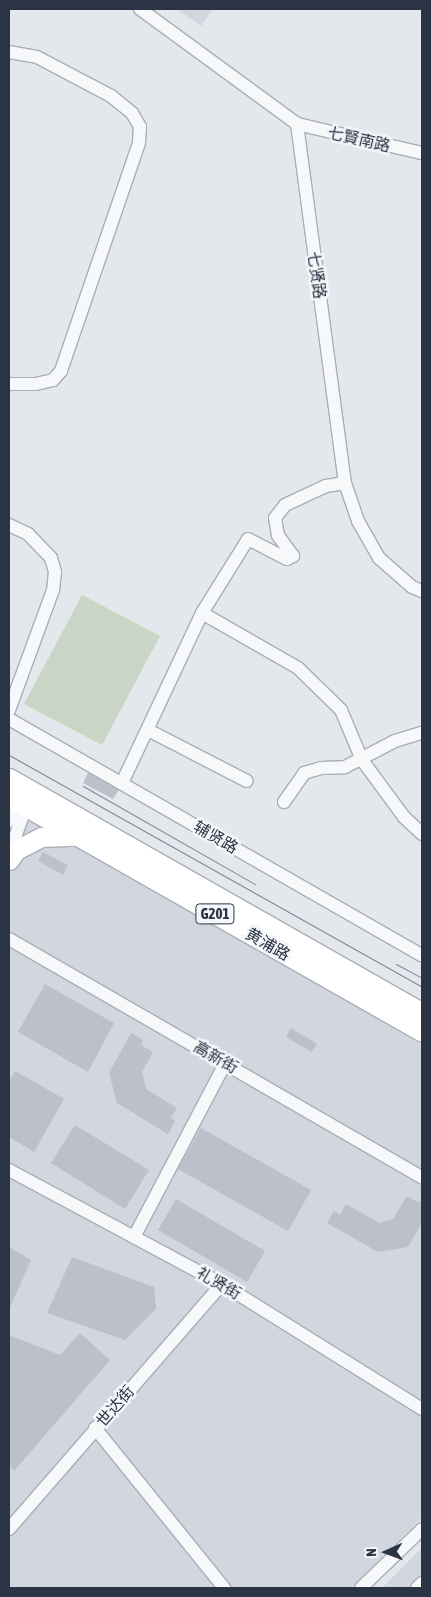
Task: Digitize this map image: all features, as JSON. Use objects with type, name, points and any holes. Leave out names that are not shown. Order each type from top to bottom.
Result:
[{"type":"highway","name":"黄浦路","points":[[9,778],[20,799],[79,837],[422,1032]]},
{"type":"highway","name":"黄浦路","points":[[20,799],[422,1013]]},
{"type":"highway","points":[[9,860],[16,850],[42,837],[79,837]]},
{"type":"street","points":[[140,9],[297,124]]},
{"type":"street","points":[[9,52],[37,57],[111,96],[132,113],[140,127],[139,143],[61,371],[53,380],[34,384],[9,384]]},
{"type":"street","name":"七賢南路","points":[[297,124],[422,153]]},
{"type":"street","name":"七贤路","points":[[297,124],[345,483],[358,521],[379,558],[412,587],[422,591]]},
{"type":"street","points":[[122,783],[202,613],[248,539],[287,559],[293,556],[278,536],[276,518],[285,505],[326,486],[345,483]]},
{"type":"street","points":[[9,525],[28,534],[51,558],[55,572],[52,590],[9,710]]},
{"type":"street","points":[[202,613],[298,668],[341,710],[362,760],[404,817],[422,834]]},
{"type":"street","name":"辅贤路","points":[[9,718],[422,956]]},
{"type":"street","points":[[148,730],[247,781]]},
{"type":"street","points":[[284,802],[304,773],[321,768],[345,767],[362,760],[395,741],[422,733]]},
{"type":"street","points":[[9,821],[20,799]]},
{"type":"street","points":[[9,855],[20,799]]},
{"type":"street","name":"高新街","points":[[9,940],[226,1062],[422,1177]]},
{"type":"street","points":[[134,1237],[226,1062]]},
{"type":"street","name":"礼贤街","points":[[9,1170],[222,1284],[422,1408]]},
{"type":"street","name":"世达街","points":[[9,1529],[222,1284]]},
{"type":"street","points":[[95,1428],[224,1588]]},
{"type":"street","points":[[361,1588],[422,1529]]},
{"type":"street","points":[[416,1588],[422,1583]]},
{"type":"shaded area","points":[[177,9],[213,9],[201,26]]},
{"type":"shaded area","points":[[9,805],[422,1045],[422,1518],[351,1588],[9,1588]]},
{"type":"shaded area","points":[[422,1548],[422,1588],[382,1588]]},
{"type":"green space","points":[[82,595],[160,636],[102,745],[24,704]]},
{"type":"building","points":[[89,771],[120,788],[113,799],[83,783]]},
{"type":"building","points":[[43,852],[68,865],[63,875],[38,861]]},
{"type":"building","points":[[45,984],[114,1023],[88,1072],[18,1032]]},
{"type":"building","points":[[291,1028],[317,1044],[312,1052],[286,1037]]},
{"type":"building","points":[[131,1033],[143,1040],[141,1045],[153,1052],[142,1072],[146,1089],[177,1108],[171,1118],[175,1121],[168,1134],[117,1103],[109,1073]]},
{"type":"building","points":[[15,1071],[64,1099],[34,1152],[9,1137],[9,1082]]},
{"type":"building","points":[[75,1125],[149,1170],[125,1209],[51,1163]]},
{"type":"building","points":[[201,1128],[311,1190],[288,1231],[178,1169]]},
{"type":"building","points":[[407,1196],[418,1202],[422,1200],[422,1223],[408,1247],[378,1252],[327,1223],[334,1211],[340,1215],[346,1204],[379,1223],[393,1219]]},
{"type":"building","points":[[176,1199],[265,1251],[247,1282],[158,1230]]},
{"type":"building","points":[[9,1247],[31,1260],[9,1310]]},
{"type":"building","points":[[72,1257],[154,1287],[156,1309],[125,1340],[47,1313]]},
{"type":"building","points":[[80,1333],[110,1360],[14,1471],[9,1464],[9,1335],[60,1355]]},
{"type":"tram line","points":[[9,755],[422,987]]},
{"type":"tram line","points":[[83,786],[255,884]]},
{"type":"tram line","points":[[396,964],[422,978]]}]
